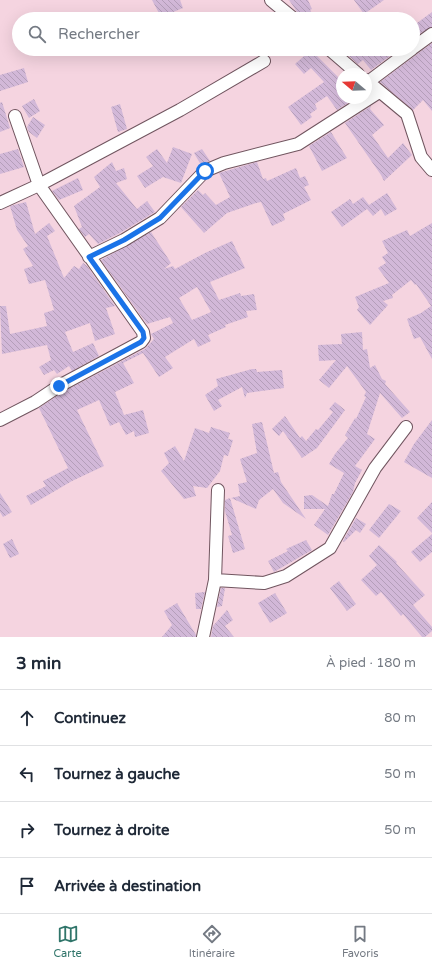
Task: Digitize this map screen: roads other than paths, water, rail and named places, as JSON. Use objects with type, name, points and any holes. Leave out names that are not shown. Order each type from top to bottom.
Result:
[{"type":"street","points":[[271,0],[286,12]]},
{"type":"street","points":[[420,43],[432,34]]},
{"type":"street","points":[[337,56],[351,68]]},
{"type":"street","points":[[372,77],[402,56]]},
{"type":"street","points":[[0,203],[38,185],[180,110],[264,61]]},
{"type":"street","points":[[372,86],[407,114],[421,156],[432,170]]},
{"type":"street","points":[[89,257],[124,240],[160,218],[205,171],[224,163],[298,144],[379,92]]},
{"type":"street","points":[[0,420],[141,342],[144,338],[143,332],[38,185],[15,116]]},
{"type":"street","points":[[215,580],[264,583],[286,576],[330,548],[375,468],[406,427]]},
{"type":"street","points":[[203,637],[215,580],[218,490]]}]
